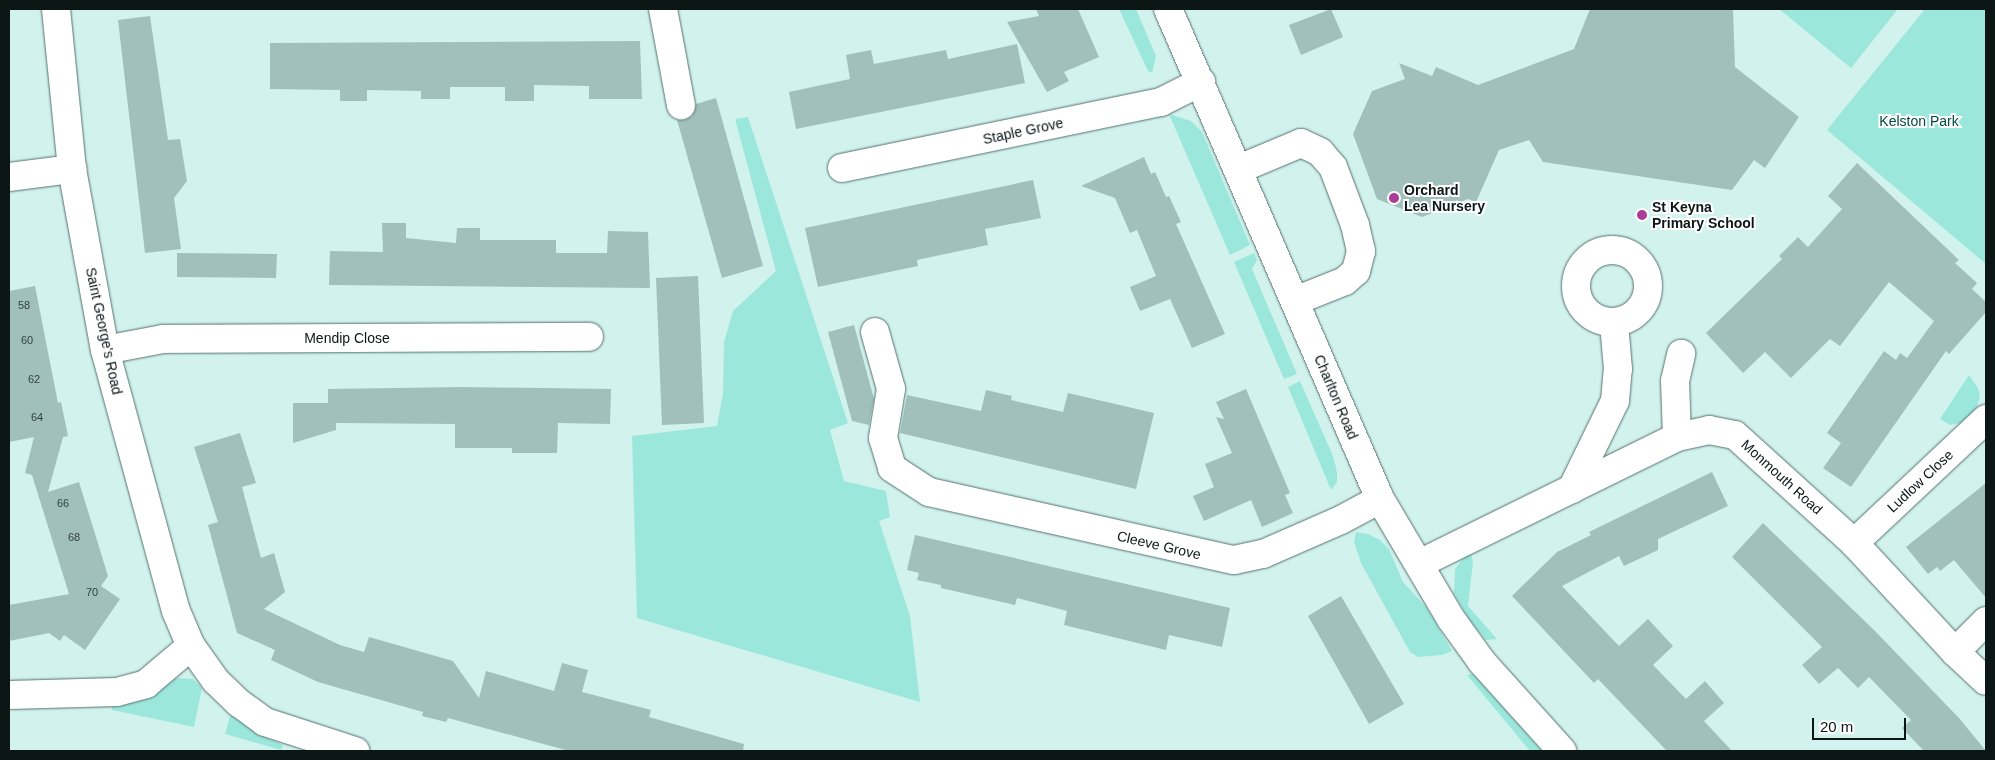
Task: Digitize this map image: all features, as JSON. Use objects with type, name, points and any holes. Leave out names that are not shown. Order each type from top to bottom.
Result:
[{"type":"street","name":"Saint George's Road","points":[[56,9],[72,169],[105,350],[176,611],[191,646],[216,682],[265,722],[356,751]]},
{"type":"street","points":[[663,9],[682,104]]},
{"type":"street","name":"Charlton Road","points":[[1168,9],[1380,499],[1451,619],[1482,662],[1562,751]]},
{"type":"street","name":"Staple Grove","points":[[842,168],[1161,102],[1201,82]]},
{"type":"street","points":[[1238,169],[1301,143],[1320,152],[1333,167],[1355,225],[1361,251],[1356,271],[1345,281],[1295,301]]},
{"type":"street","points":[[9,177],[72,169]]},
{"type":"street","points":[[1572,490],[1615,401],[1618,369],[1614,323]]},
{"type":"street","name":"Cleeve Grove","points":[[875,332],[891,389],[884,438],[892,468],[929,492],[1234,560],[1263,554],[1341,520],[1380,499]]},
{"type":"street","name":"Mendip Close","points":[[105,350],[164,339],[589,338]]},
{"type":"street","points":[[1677,437],[1675,381],[1681,354]]},
{"type":"street","name":"Ludlow Close","points":[[1854,543],[1986,419]]},
{"type":"street","name":"Monmouth Road","points":[[1420,564],[1677,437],[1709,430],[1735,435],[1854,543],[1955,652],[1986,681]]},
{"type":"street","points":[[1955,652],[1986,621]]},
{"type":"street","points":[[9,695],[117,692],[146,684],[191,646]]},
{"type":"green space","points":[[1119,9],[1136,9],[1156,56],[1152,73],[1148,71]]},
{"type":"green space","points":[[1779,9],[1898,9],[1851,68]]},
{"type":"green space","name":"Kelston Park","points":[[1925,9],[1986,9],[1986,264],[1827,130]]},
{"type":"green space","points":[[1169,114],[1191,121],[1202,132],[1250,245],[1230,255]]},
{"type":"green space","points":[[748,117],[848,423],[830,430],[844,481],[886,491],[890,517],[879,521],[910,616],[920,702],[637,618],[632,436],[717,426],[723,393],[724,342],[733,311],[776,271],[735,119]]},
{"type":"green space","points":[[1254,253],[1257,260],[1252,269],[1297,374],[1284,379],[1234,262]]},
{"type":"green space","points":[[1969,375],[1978,388],[1980,395],[1976,412],[1961,423],[1950,425],[1940,419]]},
{"type":"green space","points":[[1300,381],[1333,456],[1337,472],[1337,482],[1331,490],[1288,387]]},
{"type":"green space","points":[[1356,532],[1368,534],[1380,540],[1389,549],[1403,582],[1427,608],[1452,651],[1442,655],[1418,657],[1410,652],[1361,563],[1354,542]]},
{"type":"green space","points":[[1471,554],[1473,562],[1468,606],[1497,639],[1486,640],[1469,620],[1454,593],[1455,569],[1464,557]]},
{"type":"green space","points":[[1473,674],[1542,751],[1530,751],[1467,675]]},
{"type":"green space","points":[[174,678],[193,679],[202,688],[194,727],[112,710],[112,703]]},
{"type":"green space","points":[[231,713],[262,735],[283,745],[281,750],[225,734]]},
{"type":"building","points":[[1036,9],[1078,9],[1099,57],[1064,72],[1069,81],[1047,92],[1007,22],[1039,16]]},
{"type":"building","points":[[1331,9],[1343,37],[1301,55],[1289,25]]},
{"type":"building","points":[[1590,9],[1733,9],[1735,67],[1799,117],[1765,168],[1754,160],[1732,190],[1543,162],[1529,140],[1499,150],[1476,202],[1468,199],[1422,217],[1377,199],[1353,134],[1372,91],[1405,79],[1399,63],[1432,76],[1436,67],[1478,85],[1574,49]]},
{"type":"building","points":[[150,16],[168,140],[180,139],[187,181],[174,198],[181,249],[145,253],[118,20]]},
{"type":"building","points":[[640,41],[642,99],[589,99],[589,86],[534,85],[534,101],[505,101],[505,87],[450,87],[450,99],[421,99],[421,91],[367,90],[367,101],[340,101],[340,90],[270,89],[270,43]]},
{"type":"building","points":[[1017,44],[1025,83],[796,129],[789,92],[850,79],[846,55],[871,50],[874,64],[946,50],[948,59]]},
{"type":"building","points":[[716,98],[763,266],[722,278],[677,120],[684,120],[692,116],[696,104]]},
{"type":"building","points":[[1144,157],[1151,174],[1155,172],[1166,197],[1169,196],[1181,222],[1176,224],[1225,334],[1192,348],[1170,299],[1140,311],[1130,287],[1156,276],[1137,230],[1130,233],[1115,198],[1081,186]]},
{"type":"building","points":[[1857,163],[1959,260],[1955,263],[1977,283],[1972,289],[1986,302],[1986,312],[1949,354],[1946,351],[1851,487],[1823,468],[1841,443],[1827,433],[1884,351],[1896,360],[1900,353],[1907,358],[1934,321],[1889,282],[1840,346],[1830,339],[1791,378],[1765,352],[1743,373],[1706,333],[1782,259],[1779,256],[1798,237],[1808,247],[1842,209],[1828,196]]},
{"type":"building","points":[[1033,180],[1041,218],[985,229],[988,245],[917,260],[918,266],[818,287],[805,228]]},
{"type":"building","points":[[382,223],[406,223],[406,238],[456,243],[457,228],[480,228],[480,240],[556,240],[556,253],[607,253],[608,231],[648,232],[650,288],[329,285],[330,251],[383,252]]},
{"type":"building","points":[[177,253],[277,254],[276,278],[177,277]]},
{"type":"building","points":[[698,276],[704,423],[662,425],[656,278]]},
{"type":"building","points":[[35,286],[58,403],[61,402],[68,436],[63,437],[48,492],[79,482],[108,576],[101,586],[120,599],[85,650],[64,635],[60,641],[49,633],[9,641],[9,605],[69,594],[32,475],[25,473],[34,437],[9,442],[9,291]]},
{"type":"building","points":[[854,325],[874,399],[869,425],[852,421],[828,332]]},
{"type":"building","points":[[462,387],[611,389],[610,424],[558,423],[557,453],[512,453],[512,448],[455,448],[455,424],[336,423],[336,430],[293,443],[293,403],[328,403],[328,389]]},
{"type":"building","points":[[1246,389],[1290,493],[1285,495],[1293,513],[1262,527],[1251,500],[1204,521],[1193,496],[1214,487],[1205,464],[1232,453],[1216,417],[1224,419],[1216,402]]},
{"type":"building","points":[[986,390],[1012,396],[1011,400],[1063,412],[1068,393],[1154,413],[1136,489],[900,433],[907,395],[981,411]]},
{"type":"building","points":[[240,433],[256,483],[242,487],[261,558],[274,553],[285,592],[264,609],[340,645],[364,652],[369,637],[453,661],[479,698],[486,671],[554,691],[562,663],[588,670],[582,692],[651,710],[649,717],[744,744],[743,751],[569,751],[448,718],[446,722],[422,716],[423,712],[318,682],[271,660],[275,650],[237,633],[208,525],[218,522],[194,447]]},
{"type":"building","points":[[1712,472],[1728,506],[1658,539],[1658,550],[1624,566],[1619,556],[1562,586],[1619,646],[1648,619],[1673,646],[1653,665],[1686,699],[1705,681],[1724,703],[1704,721],[1732,751],[1667,751],[1598,679],[1594,683],[1512,596],[1557,552],[1591,535],[1589,532]]},
{"type":"building","points":[[1986,483],[1986,598],[1954,560],[1940,571],[1937,567],[1928,574],[1906,547]]},
{"type":"building","points":[[1763,523],[1874,630],[1959,718],[1986,751],[1924,751],[1902,728],[1911,720],[1869,677],[1858,688],[1838,668],[1819,684],[1802,665],[1822,647],[1732,557]]},
{"type":"building","points":[[915,535],[1230,608],[1222,647],[1169,635],[1166,650],[1064,625],[1067,611],[1017,598],[1015,605],[941,588],[941,585],[917,580],[919,573],[907,570]]},
{"type":"building","points":[[1341,596],[1404,704],[1369,724],[1308,616]]},
{"type":"place","name":"Orchard Lea Nursery","points":[[1394,198]]},
{"type":"place","name":"St Keyna Primary School","points":[[1642,215]]}]
